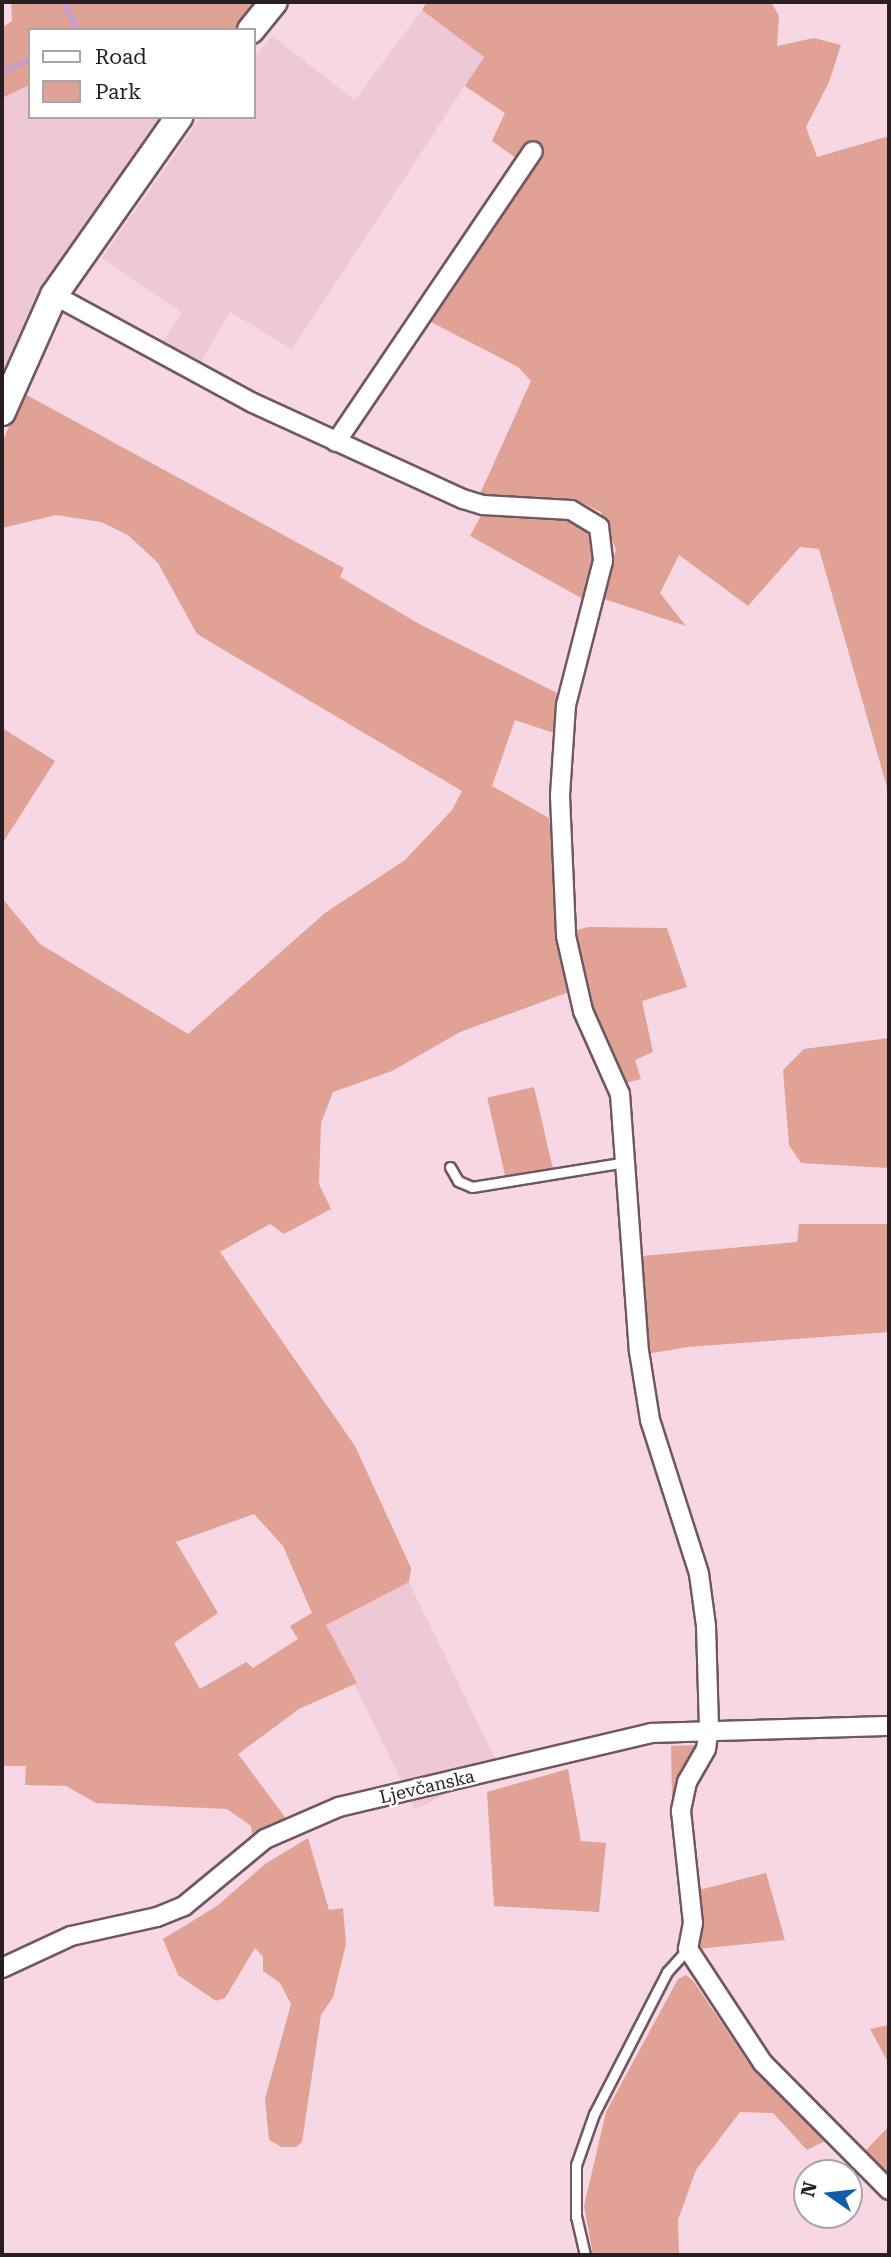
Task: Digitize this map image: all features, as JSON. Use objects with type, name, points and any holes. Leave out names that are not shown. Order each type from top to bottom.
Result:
[{"type":"street","points":[[253,28],[274,2]]},
{"type":"street","points":[[2,412],[54,295],[178,119]]},
{"type":"street","points":[[335,442],[533,151]]},
{"type":"street","points":[[54,295],[253,403],[463,499],[503,507],[571,510],[599,527],[603,561],[566,705],[560,796],[565,929],[583,1011],[620,1094],[639,1351],[650,1420],[699,1574],[706,1626],[709,1728],[706,1749],[687,1782],[681,1811],[693,1923],[688,1949],[763,2063],[889,2190]]},
{"type":"street","name":"Ljevčanska","points":[[2,1968],[71,1936],[157,1917],[184,1906],[265,1839],[314,1816],[651,1734],[709,1728],[889,1726]]},
{"type":"lane","points":[[450,1167],[458,1181],[472,1187],[626,1162]]},
{"type":"lane","points":[[585,2255],[576,2217],[576,2165],[593,2114],[667,1972],[688,1949]]},
{"type":"shaded area","points":[[422,10],[484,57],[292,349],[230,312],[199,365],[161,344],[182,313],[102,258],[200,119],[256,119],[256,55],[272,36],[355,100]]},
{"type":"shaded area","points":[[28,86],[28,119],[169,119],[58,274],[2,373],[2,98]]},
{"type":"shaded area","points":[[409,1582],[500,1768],[415,1809],[325,1623]]},
{"type":"green space","points":[[11,2],[260,2],[240,28],[28,28],[28,86],[2,98],[2,28],[12,21]]},
{"type":"green space","points":[[427,2],[771,2],[779,16],[777,46],[814,38],[841,45],[829,82],[806,127],[817,157],[889,136],[889,794],[819,549],[800,547],[748,606],[679,555],[660,593],[686,626],[601,598],[616,550],[601,512],[574,499],[479,496],[531,381],[518,367],[427,320],[541,148],[532,142],[519,160],[492,141],[505,113],[465,86],[484,57],[422,10]]},
{"type":"green space","points":[[23,393],[344,568],[340,577],[421,625],[557,693],[554,733],[515,720],[492,786],[549,818],[569,992],[460,1032],[392,1071],[333,1092],[321,1123],[319,1184],[331,1209],[284,1234],[270,1224],[220,1252],[355,1446],[411,1568],[409,1582],[326,1625],[357,1683],[299,1709],[238,1754],[288,1821],[253,1842],[251,1826],[227,1809],[96,1803],[66,1786],[25,1785],[26,1766],[2,1766],[2,898],[40,944],[188,1034],[325,913],[405,860],[452,810],[462,791],[197,634],[158,563],[128,535],[101,522],[56,515],[2,528],[2,443]],"holes":[[[254,1514],[283,1546],[312,1613],[290,1626],[298,1639],[253,1668],[246,1662],[200,1689],[174,1643],[218,1613],[176,1542]]]},
{"type":"green space","points":[[483,512],[549,514],[568,520],[589,534],[594,550],[583,599],[470,536]]},
{"type":"green space","points":[[2,728],[55,761],[2,844]]},
{"type":"green space","points":[[588,927],[667,928],[687,987],[642,1001],[653,1052],[635,1060],[641,1079],[625,1083],[601,1033],[577,956],[577,930]]},
{"type":"green space","points":[[889,1038],[889,1168],[801,1163],[789,1145],[783,1070],[804,1049]]},
{"type":"green space","points":[[534,1087],[553,1168],[506,1179],[487,1098]]},
{"type":"green space","points":[[799,1224],[889,1224],[889,1332],[688,1347],[646,1354],[642,1256],[797,1242]]},
{"type":"green space","points":[[699,1745],[672,1798],[671,1746]]},
{"type":"green space","points":[[568,1769],[581,1841],[606,1843],[599,1912],[494,1906],[487,1792]]},
{"type":"green space","points":[[308,1838],[329,1910],[343,1908],[346,1944],[333,1997],[321,2015],[302,2142],[296,2147],[282,2147],[269,2140],[265,2099],[291,2004],[280,1983],[263,1971],[263,1957],[255,1948],[225,1998],[216,2001],[178,1975],[163,1939],[217,1906],[265,1864]]},
{"type":"green space","points":[[766,1873],[785,1940],[697,1949],[699,1890]]},
{"type":"green space","points":[[686,1975],[694,1982],[750,2065],[825,2141],[807,2150],[773,2113],[740,2112],[696,2170],[678,2220],[679,2255],[593,2255],[584,2206],[606,2112],[678,1979]]},
{"type":"green space","points":[[889,2025],[889,2064],[870,2029]]},
{"type":"green space","points":[[889,2126],[889,2176],[863,2153]]},
{"type":"waterway","points":[[63,2],[76,28]]},
{"type":"waterway","points":[[2,71],[28,60]]}]
